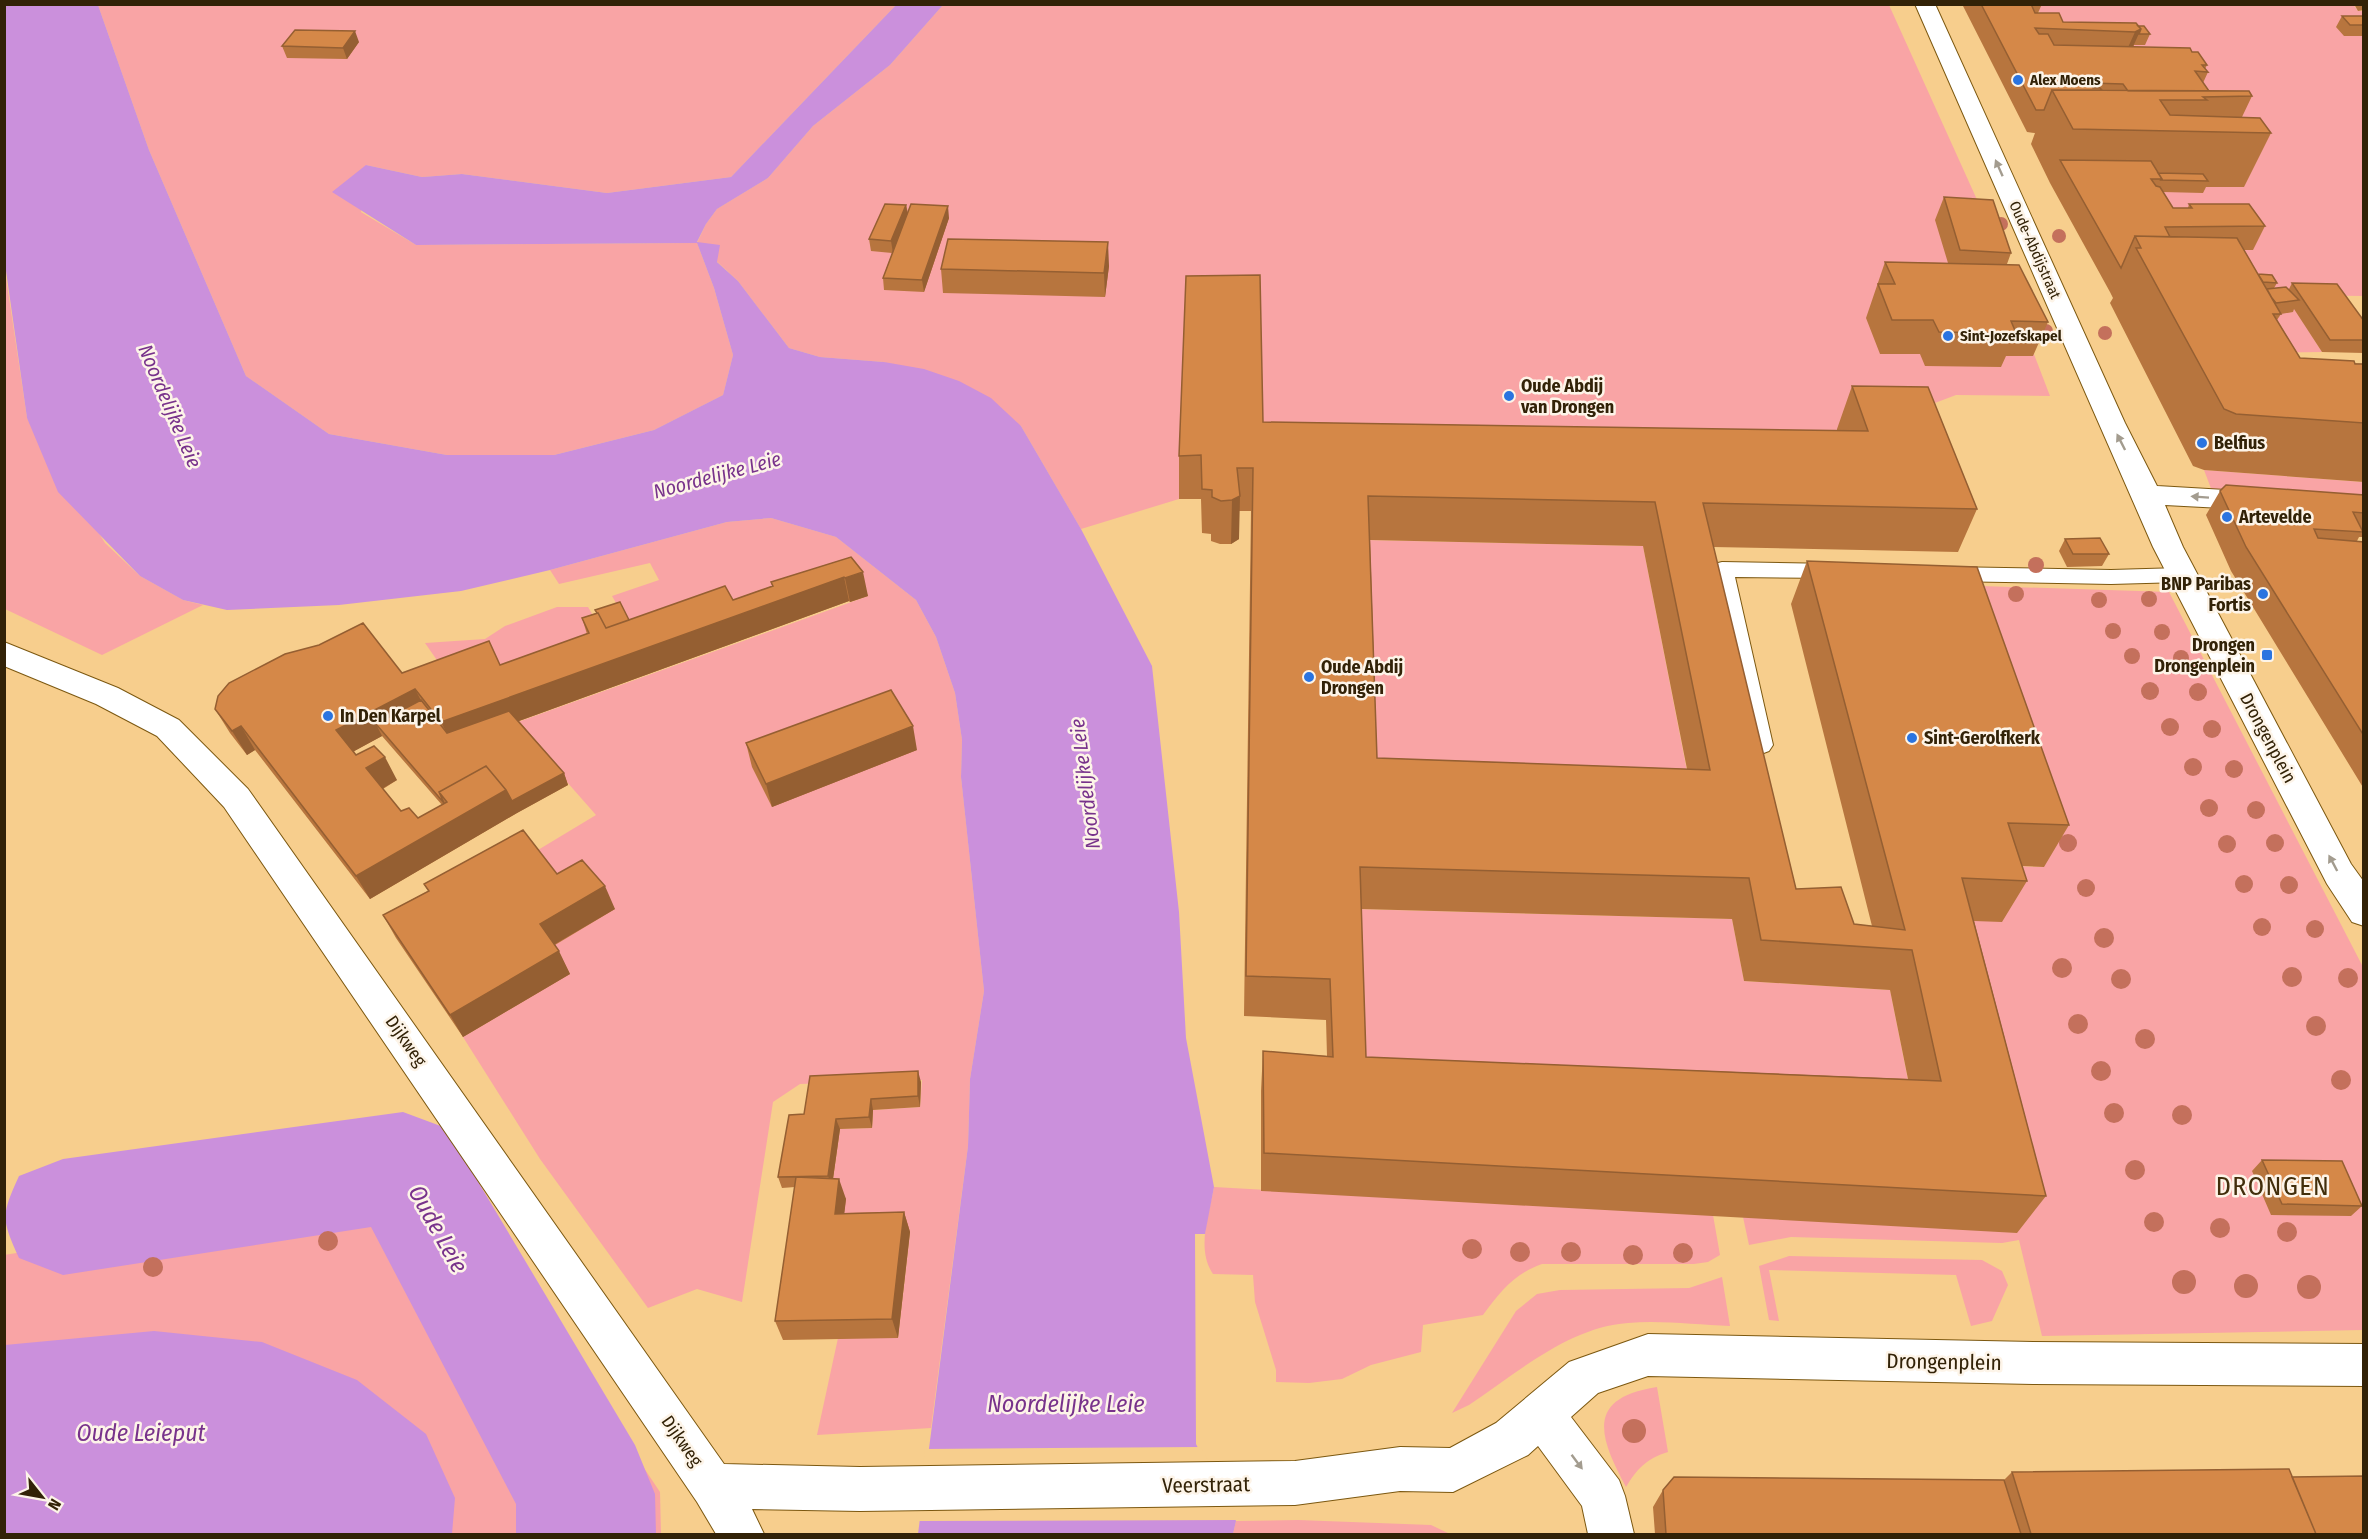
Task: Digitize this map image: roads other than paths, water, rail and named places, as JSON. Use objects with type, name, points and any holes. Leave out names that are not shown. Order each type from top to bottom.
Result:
[{"type":"street","name":"Oude-Abdijstraat","points":[[1925,4],[2111,423],[2147,495]]},
{"type":"street","points":[[2147,495],[2281,503]]},
{"type":"street","name":"Drongenplein","points":[[2147,495],[2181,574],[2339,874],[2364,912]]},
{"type":"street","name":"Dijkweg","points":[[15,666],[107,696],[168,728],[236,798],[713,1486],[741,1534]]},
{"type":"street","name":"Drongenplein","points":[[1542,1415],[1584,1377],[1648,1355],[2021,1363],[2364,1365]]},
{"type":"street","points":[[1542,1415],[1603,1496],[1611,1534]]},
{"type":"street","name":"Veerstraat","points":[[713,1486],[860,1489],[1295,1484],[1400,1469],[1454,1470],[1512,1439],[1542,1415]]},
{"type":"lane","points":[[1765,765],[1722,569],[1858,572]]},
{"type":"lane","points":[[1927,573],[2111,577],[2181,574]]},
{"type":"water","name":"Noordelijke Leie","points":[[4,5],[98,5],[149,150],[246,376],[329,434],[447,455],[554,455],[654,430],[723,395],[733,355],[714,288],[697,243],[416,245],[332,192],[366,165],[422,177],[462,174],[607,193],[731,177],[896,5],[943,5],[890,65],[813,126],[768,178],[717,209],[697,242],[720,245],[717,262],[738,281],[789,348],[820,357],[884,362],[924,369],[959,381],[991,398],[1021,426],[1081,529],[1152,666],[1179,912],[1186,1038],[1214,1187],[1205,1234],[1195,1234],[1196,1444],[1236,1521],[1233,1534],[918,1534],[968,1146],[970,1079],[984,991],[961,777],[962,740],[955,693],[936,637],[916,600],[836,537],[771,518],[727,522],[550,570],[461,591],[339,605],[227,610],[183,600],[140,576],[58,492],[27,418],[5,264]]},
{"type":"water","points":[[428,1140],[454,1183],[46,1250],[83,1187]]},
{"type":"water","name":"Oude Leieput","points":[[154,1331],[262,1342],[357,1380],[426,1434],[455,1498],[452,1534],[5,1534],[5,1345]]},
{"type":"waterway","name":"Oude Leie","points":[[63,1217],[403,1167],[586,1494],[586,1534]]},
{"type":"place","name":"Alex Moens","points":[[2018,80]]},
{"type":"place","name":"Sint-Jozefskapel","points":[[1948,336]]},
{"type":"place","name":"Oude Abdij van Drongen","points":[[1509,396]]},
{"type":"place","name":"Belfius","points":[[2202,443]]},
{"type":"place","name":"Artevelde","points":[[2227,517]]},
{"type":"place","name":"BNP Paribas Fortis","points":[[2263,594]]},
{"type":"place","name":"Drongen Drongenplein","points":[[2267,655]]},
{"type":"place","name":"Oude Abdij Drongen","points":[[1309,677]]},
{"type":"place","name":"In Den Karpel","points":[[328,716]]},
{"type":"place","name":"Sint-Gerolfkerk","points":[[1912,738]]},
{"type":"district","name":"DRONGEN","points":[[2273,1186]]}]
